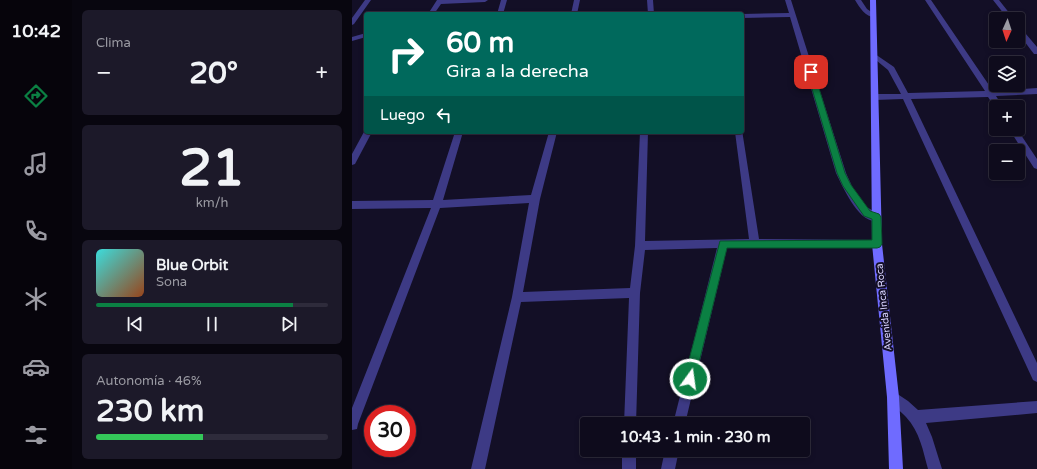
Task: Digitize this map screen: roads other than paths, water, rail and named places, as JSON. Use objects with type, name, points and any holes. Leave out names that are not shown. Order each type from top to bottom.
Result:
[{"type":"street","points":[[352,23],[368,0]]},
{"type":"street","points":[[432,12],[439,1],[485,0]]},
{"type":"street","points":[[501,12],[504,0]]},
{"type":"street","points":[[574,12],[577,0]]},
{"type":"street","points":[[650,0],[651,12]]},
{"type":"street","points":[[788,0],[841,173],[847,186],[859,203],[867,213],[876,217]]},
{"type":"street","points":[[858,0],[865,10],[874,16]]},
{"type":"street","name":"Avenida Inca Roca","points":[[873,0],[877,244],[893,397],[896,469]]},
{"type":"street","points":[[928,0],[994,100]]},
{"type":"street","points":[[996,0],[1005,12]]},
{"type":"street","points":[[744,16],[793,15]]},
{"type":"street","points":[[352,38],[364,35]]},
{"type":"street","points":[[1025,37],[1037,52]]},
{"type":"street","points":[[875,56],[891,69],[906,96],[1037,376]]},
{"type":"street","points":[[875,97],[990,94],[1037,91]]},
{"type":"street","points":[[352,162],[367,134]]},
{"type":"street","points":[[352,424],[437,204],[458,134]]},
{"type":"street","points":[[478,469],[517,297],[534,199],[552,134]]},
{"type":"street","points":[[630,417],[635,293],[640,246],[644,134]]},
{"type":"street","points":[[739,134],[755,243]]},
{"type":"street","points":[[1018,136],[1037,166]]},
{"type":"street","points":[[352,205],[437,204],[534,199]]},
{"type":"street","points":[[640,246],[755,243],[877,244]]},
{"type":"street","points":[[681,417],[723,244]]},
{"type":"street","points":[[517,297],[635,293]]},
{"type":"street","points":[[893,397],[916,417],[925,435],[934,469]]},
{"type":"street","points":[[916,417],[1037,407]]},
{"type":"street","points":[[629,457],[629,469]]},
{"type":"street","points":[[668,469],[671,457]]}]
